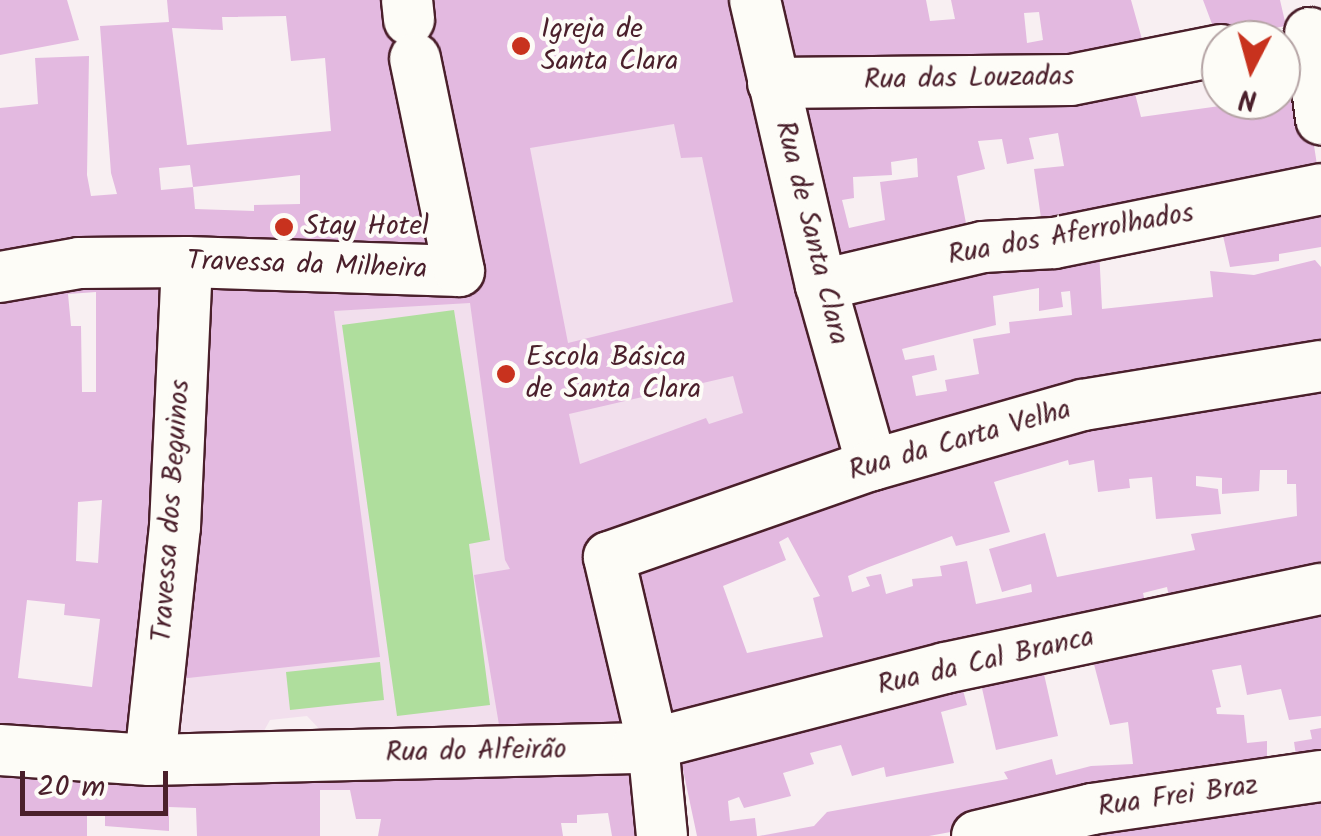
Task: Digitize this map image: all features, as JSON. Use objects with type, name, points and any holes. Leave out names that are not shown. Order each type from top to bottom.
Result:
[{"type":"street","name":"Rua de Santa Clara","points":[[754,0],[821,285],[872,466]]},
{"type":"street","name":"Travessa da Milheira","points":[[0,277],[78,263],[187,262],[460,271],[410,26]]},
{"type":"street","points":[[1301,34],[1321,119]]},
{"type":"street","name":"Rua das Louzadas","points":[[774,84],[1072,80],[1201,54]]},
{"type":"street","name":"Rua dos Aferrolhados","points":[[821,285],[982,247],[1054,243],[1321,189]]},
{"type":"street","name":"Travessa dos Beguinos","points":[[150,760],[175,527],[187,262]]},
{"type":"street","name":"Rua da Carta Velha","points":[[653,745],[609,557],[872,466],[1083,405],[1321,366]]},
{"type":"street","name":"Rua da Cal Branca","points":[[653,745],[945,668],[1321,589]]},
{"type":"street","points":[[653,745],[662,836]]},
{"type":"street","name":"Rua do Alfeirão","points":[[0,750],[150,760],[653,745]]},
{"type":"street","name":"Rua Frei Braz","points":[[977,836],[1092,809],[1321,776]]},
{"type":"shaded area","name":"Escola Básica de Santa Clara","points":[[741,18],[842,464],[594,548],[627,740],[325,735],[307,716],[270,720],[259,740],[167,738],[195,283],[467,284],[430,91]]},
{"type":"green space","points":[[454,310],[490,540],[469,544],[490,705],[397,716],[342,325]]},
{"type":"green space","points":[[380,662],[384,700],[290,710],[286,672]]},
{"type":"building","points":[[0,0],[67,0],[79,40],[0,55]]},
{"type":"building","name":"Escola Básica de Santa Clara","points":[[167,0],[736,0],[842,464],[594,548],[627,740],[502,743],[474,575],[510,569],[505,560],[470,303],[334,311],[380,657],[170,680],[195,283],[441,256],[0,261],[0,108],[38,104],[35,58],[89,56],[87,175],[91,196],[117,194],[111,173],[100,26],[169,22]],"holes":[[[286,16],[291,61],[325,58],[331,131],[187,145],[172,28],[223,30],[222,17]],[[674,124],[681,158],[702,157],[733,302],[568,343],[530,148]],[[190,165],[193,187],[161,190],[159,168]],[[300,175],[300,204],[254,205],[254,211],[195,209],[193,187]],[[733,376],[743,413],[709,424],[706,418],[580,464],[569,414]]]},
{"type":"building","points":[[769,0],[926,0],[930,21],[955,19],[951,0],[1131,0],[1147,57],[783,75]],"holes":[[[1039,12],[1043,40],[1027,43],[1024,13]]]},
{"type":"building","points":[[1203,0],[1280,0],[1285,20],[1210,20]]},
{"type":"building","points":[[1301,61],[1319,178],[1042,225],[1034,169],[1064,166],[1058,133],[1029,138],[1034,159],[1007,164],[1002,139],[978,141],[985,169],[957,176],[969,239],[831,275],[787,99],[1132,82],[1141,117],[1201,109],[1201,120],[1301,120]],"holes":[[[917,158],[918,177],[880,182],[885,220],[849,228],[842,200],[854,198],[853,177],[892,175],[891,162]]]},
{"type":"building","points":[[1321,202],[1321,247],[1279,254],[1279,261],[1230,267],[1220,222]]},
{"type":"building","points":[[1099,249],[1102,309],[1213,297],[1210,271],[1254,275],[1315,260],[1321,267],[1321,356],[892,438],[851,296]],"holes":[[[1039,288],[1039,311],[1063,307],[1061,292],[1070,291],[1072,315],[1009,322],[1010,333],[973,339],[979,374],[945,380],[947,391],[916,396],[912,376],[937,370],[934,355],[905,360],[902,349],[996,325],[993,296]]]},
{"type":"building","points":[[176,266],[136,742],[0,737],[0,286]],"holes":[[[96,292],[96,392],[82,392],[81,326],[71,326],[68,294]],[[102,500],[98,563],[76,561],[78,502]],[[27,600],[65,604],[64,615],[100,619],[92,687],[18,678]]]},
{"type":"building","points":[[1321,385],[1321,584],[1172,612],[1167,587],[1143,593],[1148,616],[658,729],[623,567],[924,459]],"holes":[[[1068,460],[1069,465],[1094,460],[1098,492],[1130,488],[1129,479],[1152,477],[1156,519],[1221,514],[1218,489],[1196,486],[1196,476],[1222,478],[1222,494],[1259,491],[1260,470],[1287,470],[1287,484],[1296,484],[1297,516],[1191,534],[1195,550],[1057,577],[1045,533],[989,549],[1002,592],[1031,584],[1032,592],[976,604],[967,561],[940,566],[942,576],[912,579],[913,586],[886,594],[881,574],[866,577],[870,586],[852,592],[848,576],[869,567],[952,536],[956,546],[1010,532],[994,482]],[[788,537],[820,596],[813,598],[823,637],[747,653],[723,586],[786,560],[779,542]]]},
{"type":"building","points":[[1321,608],[1321,716],[1289,720],[1281,689],[1247,695],[1241,665],[1212,670],[1221,707],[1216,708],[1217,714],[1244,715],[1247,743],[1267,741],[1267,773],[929,836],[759,836],[814,826],[827,812],[1008,779],[1004,772],[1052,759],[1056,775],[1091,766],[1133,764],[1128,722],[1110,725],[1091,653]]},
{"type":"building","points":[[1041,661],[1058,736],[996,750],[979,675]]},
{"type":"building","points":[[960,679],[967,705],[941,712],[954,763],[886,777],[884,767],[852,776],[841,745],[810,753],[814,764],[783,773],[791,796],[744,808],[739,797],[728,801],[730,821],[755,818],[757,836],[697,836],[679,751]]},
{"type":"building","points":[[1321,728],[1321,767],[1298,769],[1294,742],[1312,739],[1310,730]]},
{"type":"building","points":[[640,757],[649,836],[612,836],[608,813],[577,815],[577,823],[561,823],[563,836],[378,836],[381,819],[356,819],[350,790],[320,790],[320,836],[197,836],[196,808],[169,807],[169,831],[105,826],[105,816],[87,815],[87,836],[0,836],[0,761]]},
{"type":"building","points":[[1321,787],[1321,836],[1025,836]]},
{"type":"place","name":"Igreja de Santa Clara","points":[[521,46]]},
{"type":"place","name":"Stay Hotel","points":[[284,227]]},
{"type":"place","name":"Escola Básica de Santa Clara","points":[[506,374]]}]
